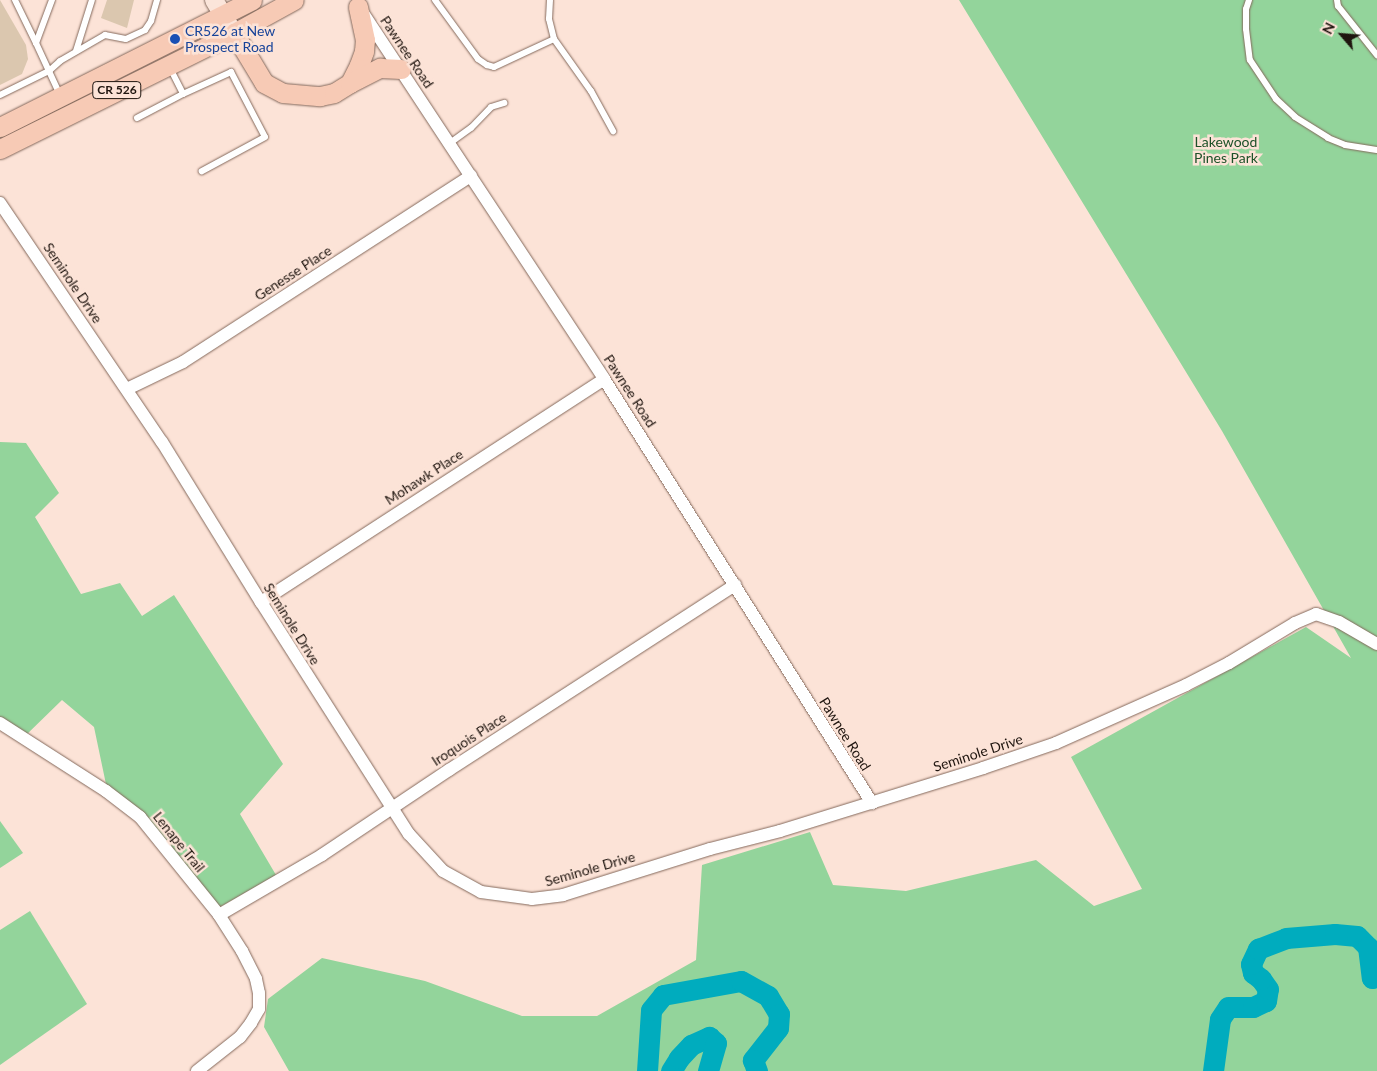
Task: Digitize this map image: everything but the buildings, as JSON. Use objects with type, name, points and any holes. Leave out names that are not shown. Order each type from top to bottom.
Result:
[{"type":"main road","name":"CR 526","points":[[0,127],[60,96],[218,7],[252,0]]},
{"type":"main road","name":"CR 526","points":[[0,149],[234,33],[294,0]]},
{"type":"main road","points":[[350,84],[364,51],[365,40],[356,4]]},
{"type":"main road","points":[[218,7],[264,83],[283,93],[320,96],[334,93],[380,68],[401,70]]},
{"type":"street","name":"Pawnee Road","points":[[356,4],[472,176],[604,378],[872,803]]},
{"type":"street","name":"Genesse Place","points":[[127,389],[183,362],[472,176]]},
{"type":"street","name":"Seminole Drive","points":[[0,204],[127,389],[408,834],[443,871],[481,892],[532,899],[564,895],[710,849],[780,831],[872,803],[1056,743],[1186,685],[1229,663],[1294,623],[1316,614],[1339,622],[1377,644]]},
{"type":"street","name":"Mohawk Place","points":[[261,602],[604,378]]},
{"type":"street","name":"Iroquois Place","points":[[219,915],[322,855],[735,585]]},
{"type":"street","name":"Lenape Trail","points":[[0,723],[128,806],[140,817],[219,915],[242,951],[256,979],[259,993],[258,1009],[244,1032],[220,1055],[197,1071]]},
{"type":"lane","points":[[15,0],[60,96]]},
{"type":"lane","points":[[36,42],[52,0]]},
{"type":"lane","points":[[76,52],[92,0]]},
{"type":"lane","points":[[0,95],[49,71],[60,61],[105,35],[126,39],[145,30],[151,21],[157,0]]},
{"type":"lane","points":[[435,0],[478,59],[487,65],[494,66],[507,62],[554,39]]},
{"type":"lane","points":[[550,0],[549,19],[554,39],[591,91],[613,131]]},
{"type":"lane","points":[[1249,0],[1246,9],[1246,29],[1250,60],[1276,98],[1295,116],[1328,138],[1345,145],[1377,150]]},
{"type":"lane","points":[[1337,0],[1338,6],[1377,55]]},
{"type":"lane","points":[[168,65],[184,94]]},
{"type":"lane","points":[[137,118],[231,72],[265,137],[202,170]]},
{"type":"lane","points":[[450,143],[471,128],[491,107],[504,103]]},
{"type":"green space","name":"Lakewood Pines Park","points":[[959,0],[1377,0],[1377,1071],[289,1071],[264,1027],[268,999],[322,958],[425,981],[522,1016],[597,1016],[696,960],[702,865],[810,832],[833,885],[906,891],[1036,860],[1094,906],[1142,889],[1071,757],[1306,627],[1351,658],[1222,431]]},
{"type":"green space","points":[[0,442],[26,443],[59,493],[35,517],[81,594],[120,583],[142,616],[174,595],[283,764],[240,814],[276,875],[220,907],[107,789],[94,727],[62,700],[23,738],[0,724]]},
{"type":"green space","points":[[0,821],[23,853],[0,868]]},
{"type":"green space","points":[[30,911],[87,1004],[0,1065],[0,930]]},
{"type":"waterway","points":[[1213,1071],[1220,1019],[1228,1007],[1253,1007],[1266,1001],[1268,989],[1261,979],[1253,973],[1251,964],[1258,949],[1286,938],[1335,934],[1357,936],[1368,947],[1372,978],[1377,977]]},
{"type":"waterway","points":[[647,1071],[651,1010],[663,995],[741,981],[768,996],[779,1014],[778,1028],[753,1060],[757,1071]]},
{"type":"waterway","points":[[671,1071],[679,1058],[691,1045],[709,1037],[716,1043],[708,1071]]},
{"type":"place","name":"CR526 at New Prospect Road","points":[[175,39]]}]
